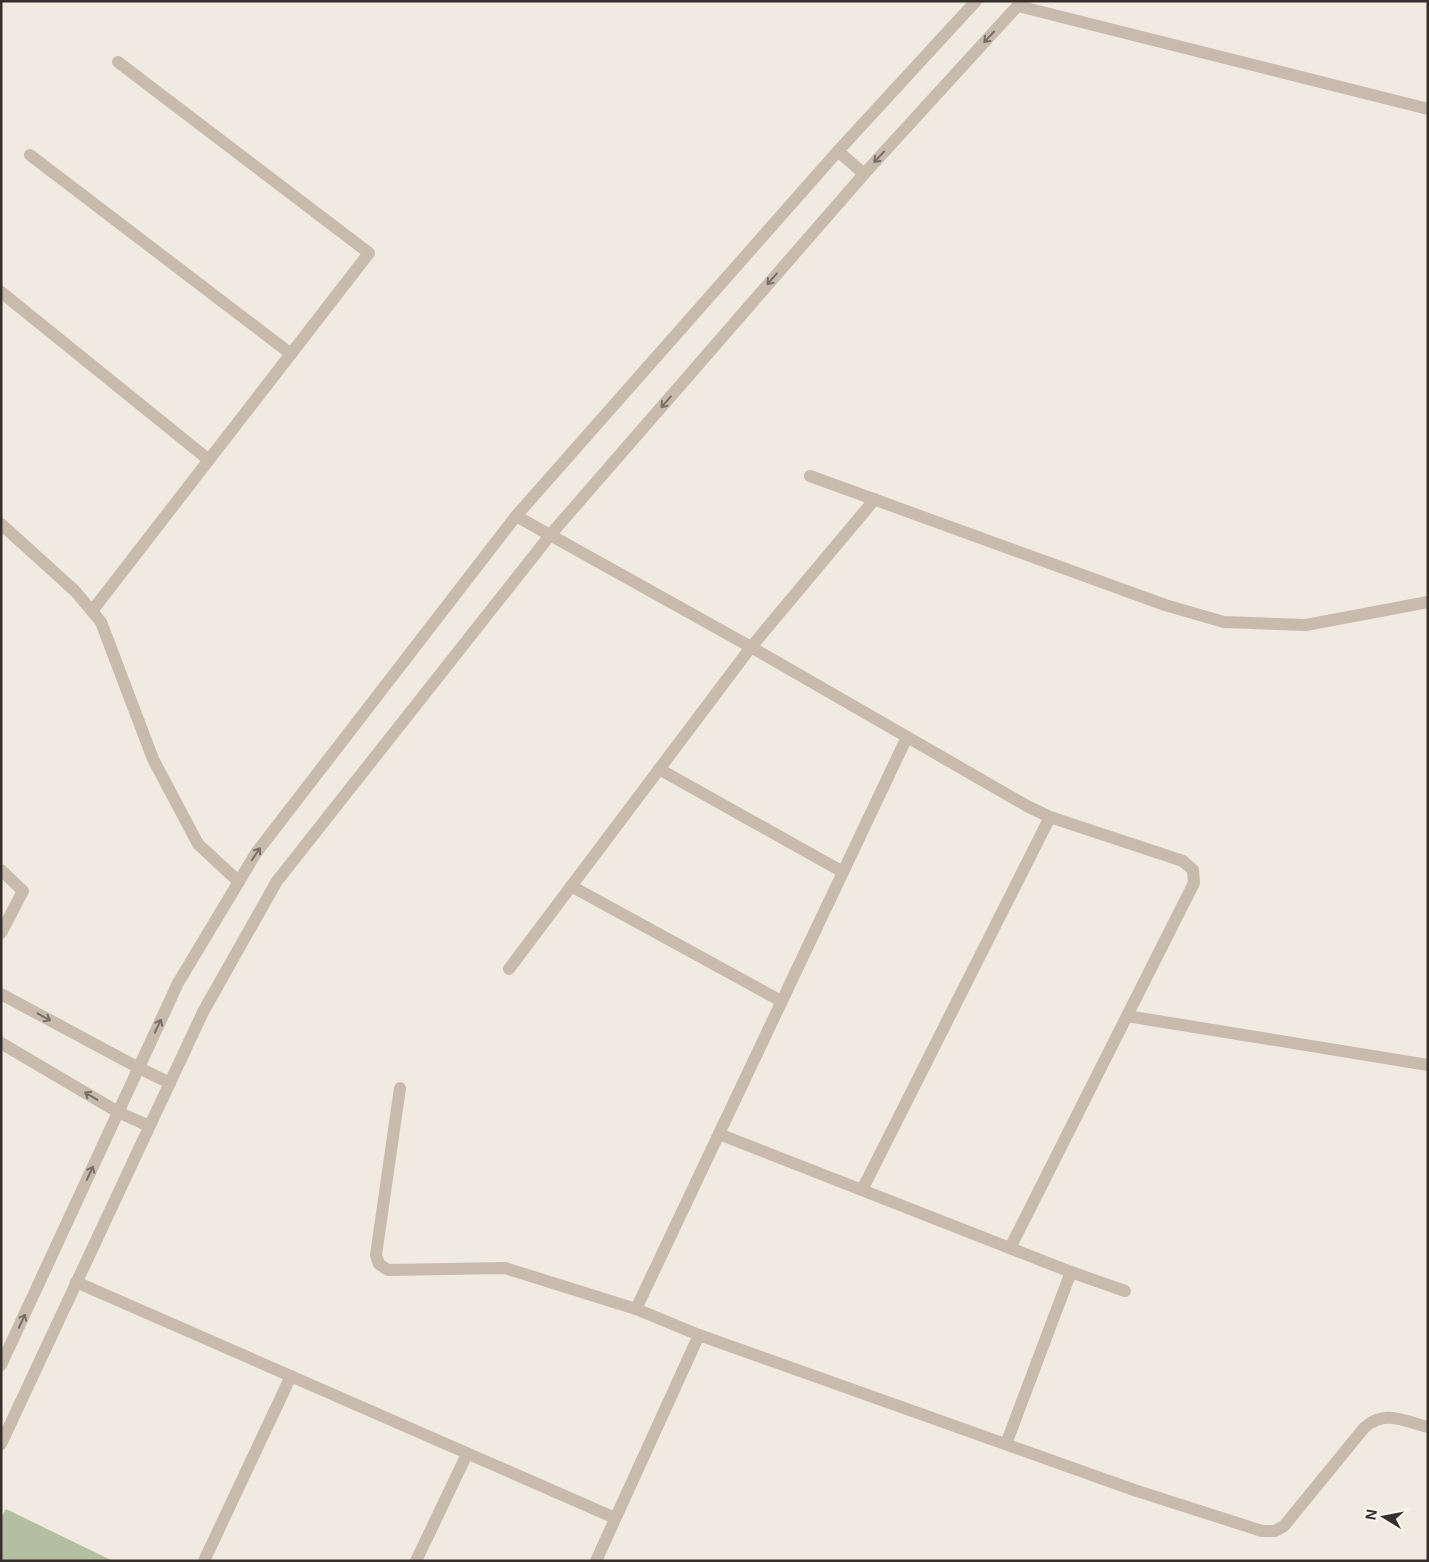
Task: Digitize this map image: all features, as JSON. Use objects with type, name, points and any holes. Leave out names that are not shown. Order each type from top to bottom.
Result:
[{"type":"street","points":[[1,1365],[178,983],[256,853],[516,516],[838,151],[976,1]]},
{"type":"street","points":[[1,1444],[203,1012],[276,881],[551,534],[864,174],[1020,4],[1428,109]]},
{"type":"street","points":[[92,611],[369,253],[118,62]]},
{"type":"street","points":[[838,151],[864,174]]},
{"type":"street","points":[[30,155],[291,354]]},
{"type":"street","points":[[1,292],[209,460]]},
{"type":"street","points":[[810,476],[1165,605],[1224,622],[1306,624],[1428,602]]},
{"type":"street","points":[[509,969],[751,647],[875,499]]},
{"type":"street","points":[[516,516],[751,647],[1027,806],[1050,817],[1183,861],[1193,870],[1194,883],[1010,1248]]},
{"type":"street","points":[[1,524],[75,591],[101,622],[153,759],[198,844],[239,882]]},
{"type":"street","points":[[636,1309],[907,737]]},
{"type":"street","points":[[659,769],[843,872]]},
{"type":"street","points":[[862,1190],[1050,817]]},
{"type":"street","points":[[1,870],[23,891],[1,933]]},
{"type":"street","points":[[571,886],[781,1001]]},
{"type":"street","points":[[1,994],[170,1083]]},
{"type":"street","points":[[1127,1016],[1428,1065]]},
{"type":"street","points":[[1,1043],[118,1112],[149,1126]]},
{"type":"street","points":[[400,1088],[376,1256],[379,1264],[388,1270],[505,1268],[636,1309],[699,1335],[1143,1493],[1262,1531],[1275,1531],[1284,1526],[1372,1420],[1386,1416],[1428,1427]]},
{"type":"street","points":[[719,1134],[1070,1272],[1125,1291]]},
{"type":"street","points":[[1006,1444],[1070,1272]]},
{"type":"street","points":[[76,1282],[615,1518]]},
{"type":"street","points":[[596,1561],[699,1335]]},
{"type":"street","points":[[204,1561],[291,1376]]},
{"type":"street","points":[[416,1561],[467,1454]]},
{"type":"green space","points":[[6,1509],[113,1561],[1,1561],[1,1518]]}]
